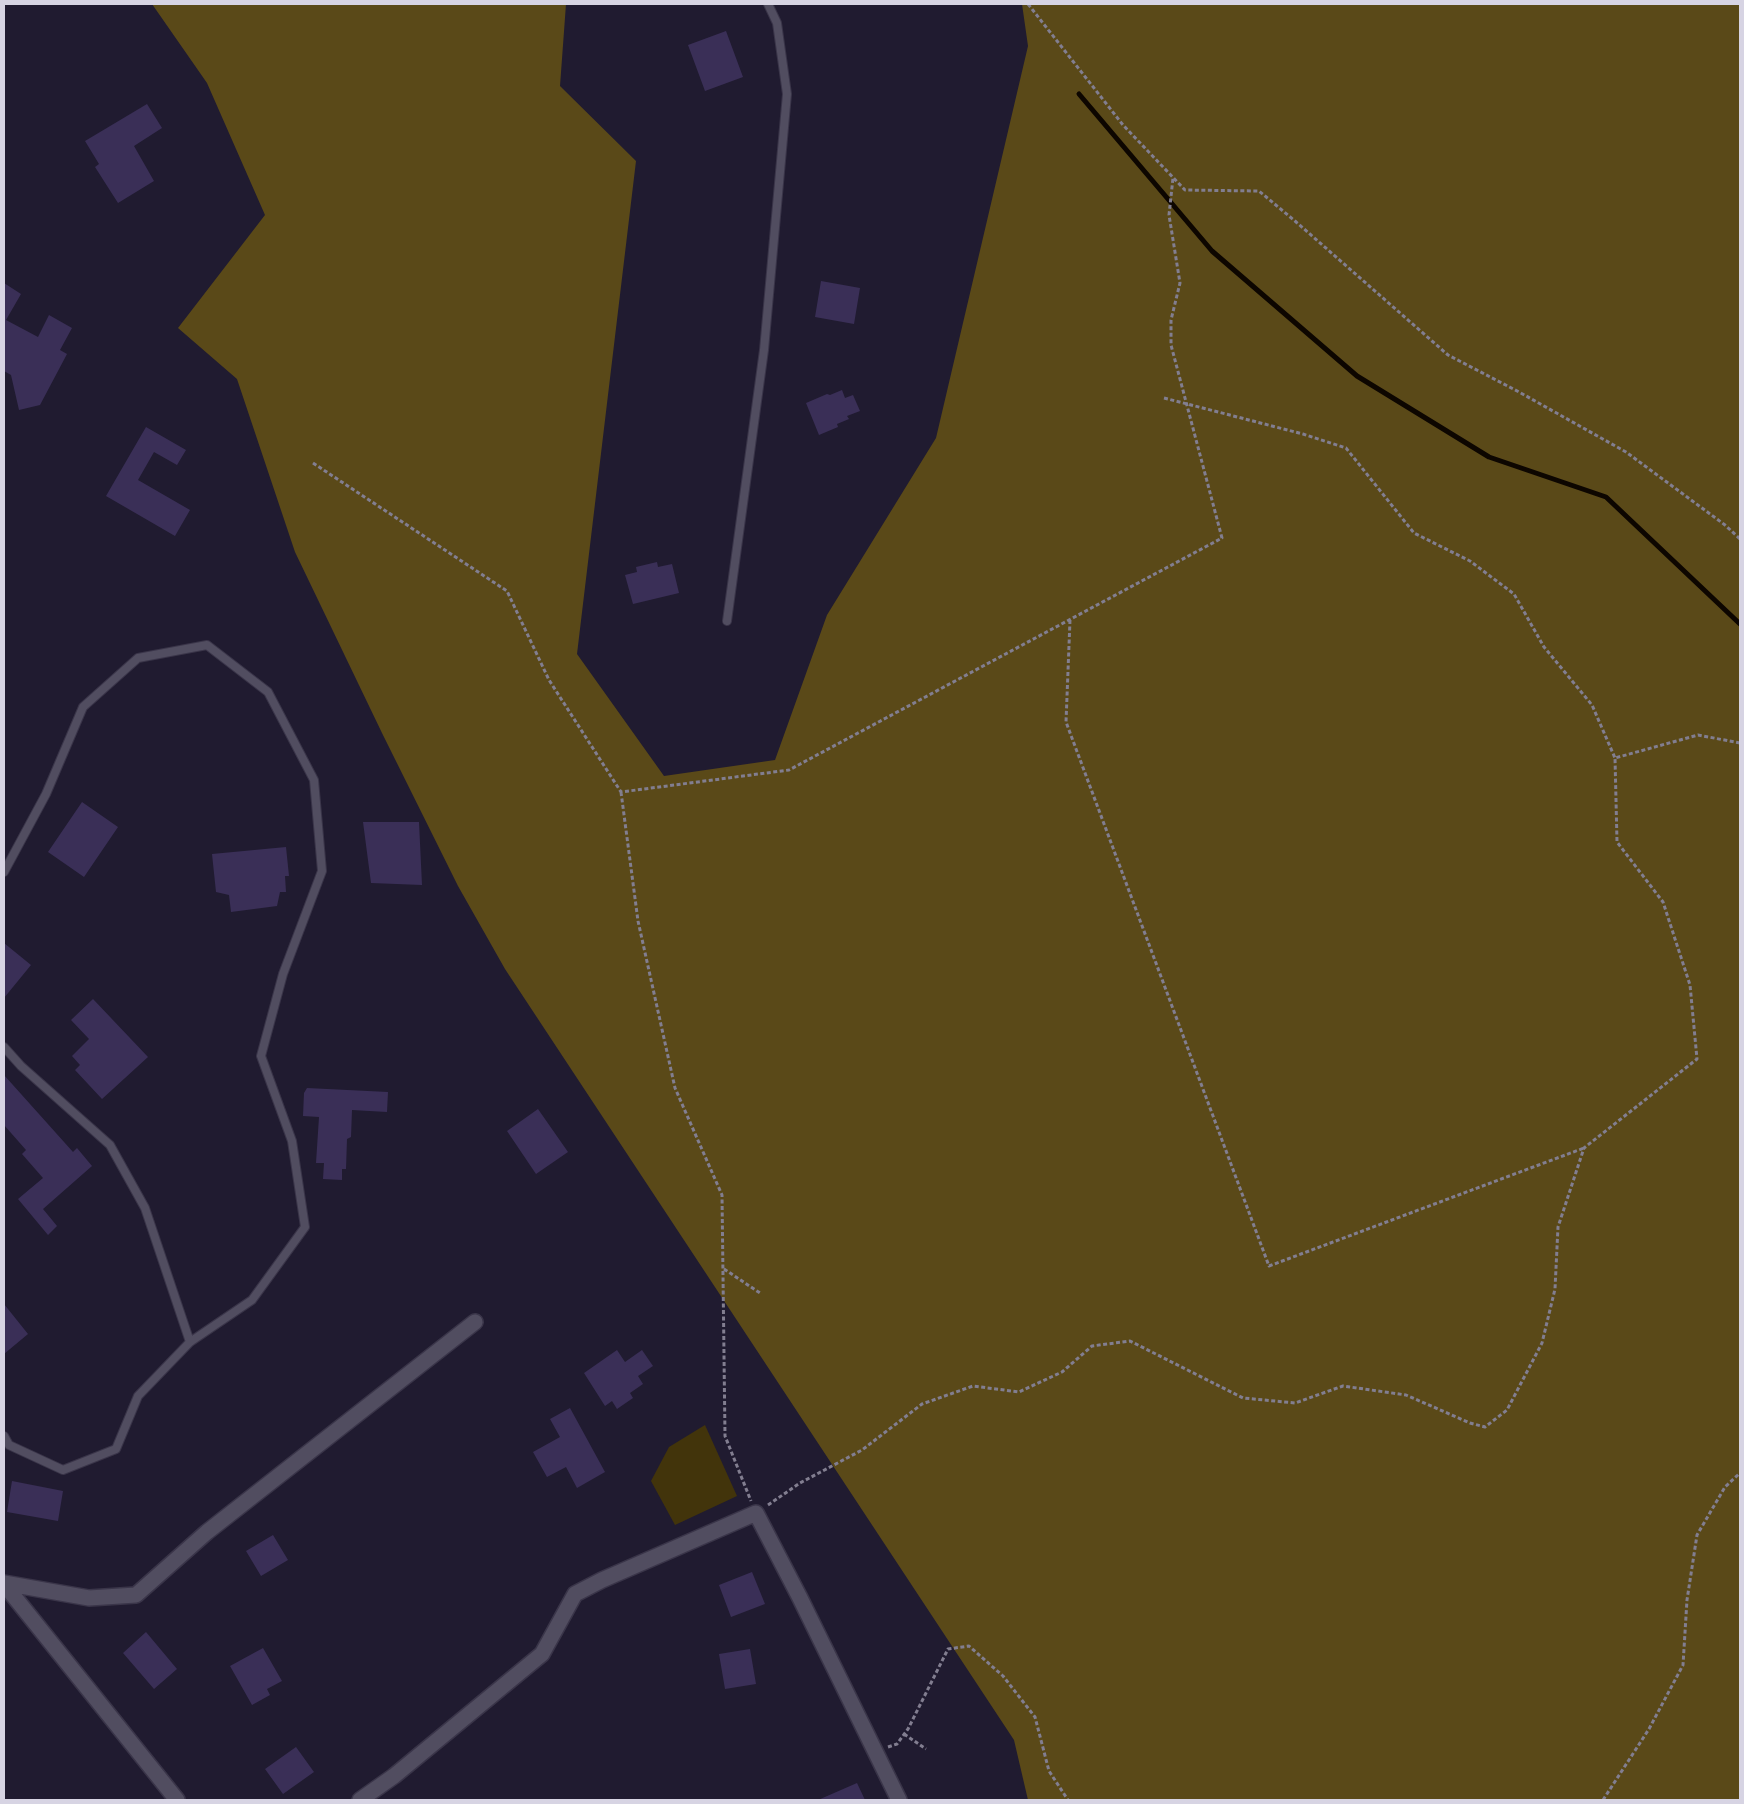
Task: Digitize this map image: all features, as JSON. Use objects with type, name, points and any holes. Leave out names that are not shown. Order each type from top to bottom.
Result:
[{"type":"street","points":[[4,1583],[89,1598],[136,1595],[207,1532],[475,1322]]},
{"type":"street","points":[[360,1800],[394,1776],[542,1654],[575,1594],[756,1514],[800,1598],[899,1800]]},
{"type":"street","points":[[4,1583],[177,1800]]},
{"type":"lane","points":[[727,621],[764,350],[787,94],[777,23],[768,4]]},
{"type":"lane","points":[[4,872],[46,794],[83,707],[138,658],[207,645],[268,692],[314,780],[322,871],[283,974],[261,1056],[292,1140],[305,1227],[252,1300],[190,1342],[138,1396],[116,1449],[63,1470],[9,1445],[4,1436]]},
{"type":"lane","points":[[4,1047],[21,1066],[110,1145],[144,1208],[190,1342]]},
{"type":"path","points":[[1028,4],[1123,125],[1184,190],[1259,192],[1295,221],[1448,355],[1626,452],[1725,525],[1740,539]]},
{"type":"path","points":[[621,792],[789,770],[1222,538],[1171,346],[1171,320],[1180,283],[1169,215],[1173,178]]},
{"type":"path","points":[[1070,620],[1066,722],[1269,1266],[1584,1148],[1697,1059],[1690,985],[1663,902],[1617,842],[1615,758],[1592,705],[1544,647],[1514,594],[1470,561],[1414,533],[1346,448],[1303,434],[1164,398]]},
{"type":"path","points":[[313,463],[507,591],[549,680],[621,792],[638,921],[675,1088],[722,1195],[726,1436],[756,1514],[800,1483],[862,1450],[922,1404],[973,1386],[1019,1392],[1062,1372],[1092,1346],[1130,1341],[1243,1398],[1295,1403],[1343,1386],[1406,1395],[1485,1427],[1507,1410],[1542,1343],[1555,1288],[1558,1227],[1584,1148]]},
{"type":"path","points":[[1615,758],[1698,735],[1740,743]]},
{"type":"path","points":[[724,1269],[760,1292]]},
{"type":"path","points":[[1603,1800],[1649,1729],[1683,1665],[1687,1600],[1697,1535],[1725,1487],[1740,1473]]},
{"type":"path","points":[[876,1751],[897,1744],[921,1706],[948,1649],[969,1646],[1003,1676],[1035,1717],[1049,1771],[1068,1800]]},
{"type":"path","points":[[904,1734],[926,1749]]},
{"type":"shaded area","points":[[152,4],[566,4],[560,86],[636,161],[577,654],[664,776],[775,760],[827,615],[936,438],[1028,46],[1022,4],[1740,4],[1740,1800],[1028,1800],[1014,1740],[505,969],[458,886],[295,552],[237,379],[178,328],[265,215],[207,83]]},
{"type":"shaded area","points":[[705,1425],[737,1496],[675,1525],[651,1481],[669,1447]]},
{"type":"building","points":[[726,31],[743,77],[705,91],[688,45]]},
{"type":"building","points":[[147,104],[162,128],[134,146],[154,181],[118,203],[95,167],[99,164],[85,141]]},
{"type":"building","points":[[821,281],[860,288],[854,324],[815,317]]},
{"type":"building","points":[[4,283],[21,294],[6,320],[38,337],[49,315],[72,328],[60,350],[67,354],[40,405],[19,410],[11,375],[4,371]]},
{"type":"building","points":[[842,390],[845,398],[853,395],[860,411],[847,416],[849,419],[837,424],[838,427],[819,435],[806,403]]},
{"type":"building","points":[[146,427],[186,450],[177,465],[154,452],[138,480],[190,510],[175,536],[106,496]]},
{"type":"building","points":[[657,562],[658,567],[672,564],[679,593],[633,604],[625,575],[637,572],[636,567]]},
{"type":"building","points":[[82,802],[118,827],[84,877],[48,852]]},
{"type":"building","points":[[363,822],[419,822],[422,885],[371,883]]},
{"type":"building","points":[[286,847],[289,876],[285,876],[286,892],[280,892],[277,906],[231,912],[229,895],[216,892],[212,854]]},
{"type":"building","points":[[4,943],[31,965],[4,998]]},
{"type":"building","points":[[93,999],[148,1057],[102,1099],[75,1070],[80,1065],[72,1056],[89,1039],[71,1020]]},
{"type":"building","points":[[4,1075],[73,1152],[77,1148],[92,1166],[43,1209],[57,1226],[48,1235],[18,1199],[43,1178],[22,1154],[26,1150],[4,1125]]},
{"type":"building","points":[[307,1088],[388,1092],[387,1112],[352,1110],[351,1137],[347,1139],[346,1169],[342,1169],[342,1180],[323,1179],[324,1163],[316,1163],[319,1117],[303,1116],[304,1093]]},
{"type":"building","points":[[538,1109],[568,1152],[536,1174],[507,1131]]},
{"type":"building","points":[[4,1304],[28,1334],[4,1354]]},
{"type":"building","points":[[617,1350],[625,1362],[642,1350],[653,1366],[638,1376],[643,1384],[630,1393],[633,1398],[617,1409],[612,1401],[605,1406],[584,1373]]},
{"type":"building","points":[[570,1408],[605,1472],[577,1488],[566,1467],[547,1477],[533,1452],[560,1437],[550,1419]]},
{"type":"building","points":[[12,1481],[63,1491],[58,1521],[7,1512]]},
{"type":"building","points":[[273,1535],[288,1560],[261,1576],[246,1551]]},
{"type":"building","points":[[752,1572],[765,1604],[731,1617],[719,1585]]},
{"type":"building","points":[[146,1632],[177,1669],[154,1689],[123,1653]]},
{"type":"building","points":[[263,1648],[282,1681],[267,1689],[270,1695],[252,1705],[230,1666]]},
{"type":"building","points":[[750,1649],[756,1684],[725,1689],[719,1654]]},
{"type":"building","points":[[296,1747],[314,1772],[283,1794],[265,1769]]},
{"type":"building","points":[[857,1783],[865,1800],[818,1800]]},
{"type":"waterway","points":[[1079,94],[1212,251],[1357,376],[1489,457],[1606,497],[1740,624]]}]
